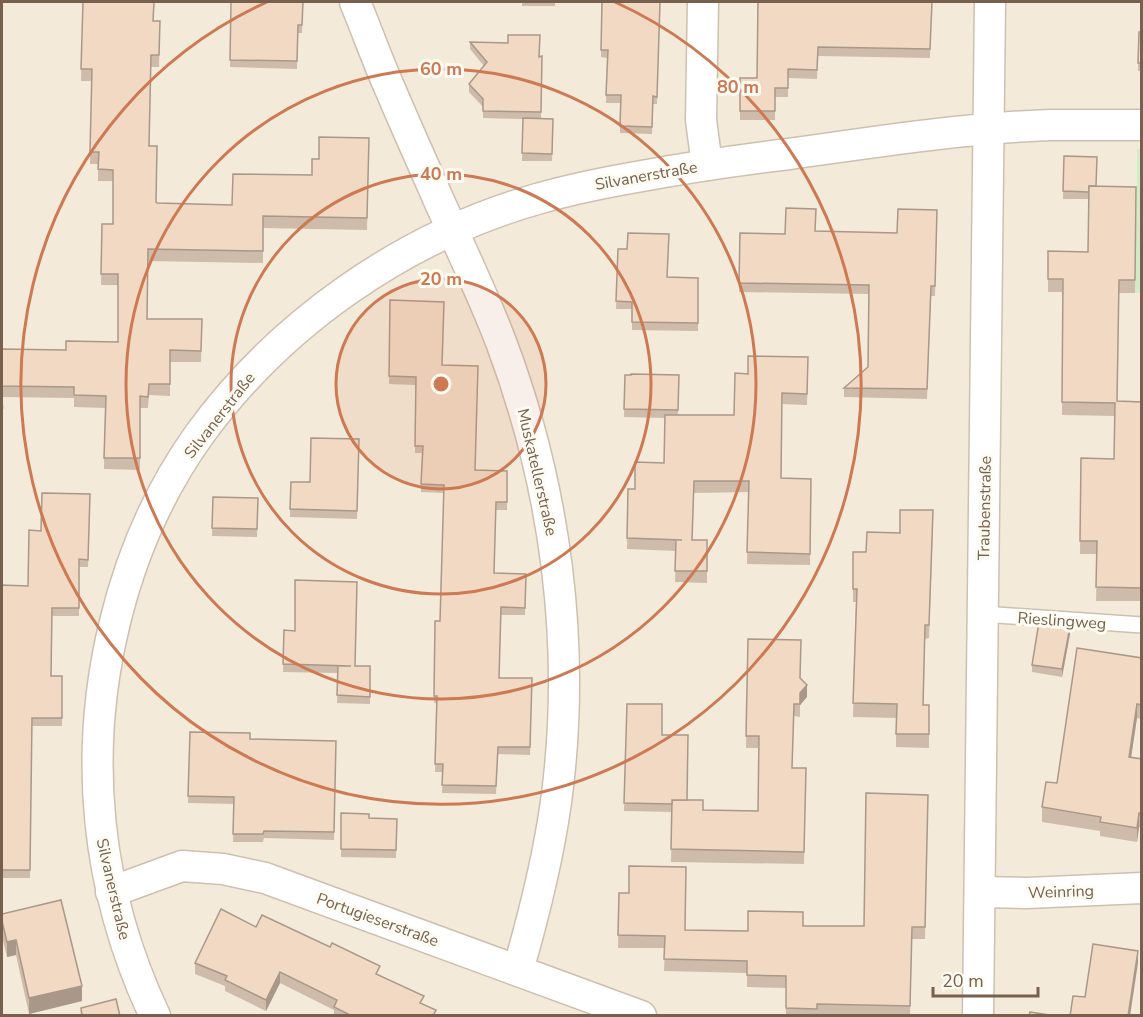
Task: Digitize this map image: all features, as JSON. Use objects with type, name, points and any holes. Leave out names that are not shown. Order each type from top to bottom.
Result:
[{"type":"street","name":"Muskatellerstraße","points":[[355,2],[390,90],[501,341],[536,452],[549,510],[558,568],[562,626],[564,685],[562,744],[558,790],[546,860],[518,970]]},
{"type":"street","name":"Silvanerstraße","points":[[704,2],[701,120],[707,165]]},
{"type":"street","name":"Traubenstraße","points":[[978,1016],[990,2]]},
{"type":"street","name":"Silvanerstraße","points":[[155,1016],[125,941],[111,892],[101,833],[97,774],[100,703],[107,654],[121,595],[142,538],[168,484],[201,433],[230,396],[297,330],[332,301],[370,275],[453,230],[535,199],[579,188],[707,165],[929,135],[1049,126],[1142,125]]},
{"type":"street","name":"Portugieserstraße","points":[[111,892],[182,866],[223,869],[265,878],[641,1016]]},
{"type":"street","name":"Weinring","points":[[980,892],[1027,893],[1142,888]]},
{"type":"lane","name":"Rieslingweg","points":[[983,614],[1142,625]]},
{"type":"shaded area","points":[[2,2],[1141,2],[1142,149],[1137,149],[1135,293],[1142,293],[1141,1015],[2,1016]]},
{"type":"green space","points":[[1137,149],[1141,149],[1142,293],[1135,293]]},
{"type":"building","points":[[83,2],[154,2],[153,21],[160,21],[159,55],[151,55],[149,146],[157,146],[157,203],[232,205],[233,174],[312,175],[312,159],[319,159],[319,137],[369,138],[367,218],[263,216],[263,251],[148,249],[147,319],[202,319],[201,351],[170,350],[170,384],[149,384],[148,397],[140,396],[140,458],[104,458],[106,396],[74,395],[74,387],[2,386],[2,349],[66,350],[66,341],[118,342],[118,274],[101,274],[102,224],[113,224],[113,170],[98,169],[99,152],[90,152],[92,69],[81,69]]},
{"type":"building","points":[[231,2],[303,2],[302,25],[298,25],[297,61],[230,60]]},
{"type":"building","points":[[602,2],[660,2],[657,97],[653,96],[652,127],[620,126],[621,95],[606,95],[608,50],[601,50]]},
{"type":"building","points":[[758,2],[932,2],[930,49],[818,47],[817,70],[788,69],[788,88],[775,88],[775,111],[740,111],[740,78],[757,78]]},
{"type":"building","points":[[1139,32],[1142,32],[1142,63],[1138,63]]},
{"type":"building","points":[[508,35],[540,35],[541,112],[483,111],[483,99],[469,84],[487,62],[470,42],[508,43]]},
{"type":"building","points":[[523,118],[553,119],[552,154],[522,153]]},
{"type":"building","points":[[1064,156],[1097,157],[1096,186],[1089,186],[1089,192],[1063,191]]},
{"type":"building","points":[[1089,186],[1136,187],[1135,280],[1119,280],[1117,401],[1142,402],[1142,588],[1096,587],[1097,541],[1080,541],[1081,458],[1114,459],[1115,403],[1062,402],[1063,279],[1048,279],[1048,251],[1088,252]]},
{"type":"building","points":[[786,208],[816,209],[815,231],[897,233],[898,209],[937,210],[935,286],[931,286],[927,389],[844,388],[868,367],[869,285],[739,283],[740,233],[785,234]]},
{"type":"building","points":[[628,233],[669,234],[667,277],[698,278],[698,323],[632,322],[632,302],[616,301],[618,249],[627,249]]},
{"type":"building","points":[[390,300],[444,302],[442,365],[478,366],[475,470],[507,471],[507,502],[496,502],[494,573],[526,574],[525,608],[501,607],[499,678],[532,678],[530,747],[498,747],[496,786],[442,785],[443,764],[435,764],[437,696],[434,696],[435,621],[440,621],[444,485],[421,484],[423,446],[415,446],[416,377],[389,376]]},
{"type":"building","points":[[748,356],[808,357],[807,394],[782,393],[781,478],[811,479],[810,554],[747,552],[749,481],[694,481],[692,540],[707,540],[707,571],[675,571],[676,540],[682,540],[627,538],[628,489],[635,489],[635,462],[664,463],[665,415],[734,415],[735,373],[748,374]]},
{"type":"building","points":[[625,375],[679,375],[678,410],[624,409]]},
{"type":"building","points":[[311,438],[359,439],[357,511],[290,509],[291,482],[310,482]]},
{"type":"building","points":[[42,493],[90,494],[88,560],[79,559],[79,608],[52,608],[51,676],[62,676],[62,718],[32,718],[30,870],[2,870],[2,585],[28,586],[29,530],[41,531]]},
{"type":"building","points":[[213,497],[258,498],[257,529],[212,528]]},
{"type":"building","points":[[900,510],[933,510],[929,625],[925,625],[923,705],[929,705],[929,734],[896,734],[897,704],[853,703],[857,589],[853,589],[853,552],[866,552],[867,532],[900,533]]},
{"type":"building","points":[[295,580],[357,582],[355,666],[370,666],[370,697],[337,695],[338,666],[351,666],[283,664],[284,630],[295,631]]},
{"type":"building","points":[[1039,622],[1070,627],[1062,669],[1032,665]]},
{"type":"building","points":[[748,639],[801,640],[800,678],[807,685],[800,693],[800,704],[794,704],[792,768],[806,768],[804,852],[671,849],[672,800],[703,800],[703,810],[758,811],[759,736],[746,736]]},
{"type":"building","points":[[1077,648],[1142,658],[1142,705],[1137,704],[1129,757],[1142,759],[1142,813],[1139,813],[1137,828],[1100,822],[1101,817],[1042,807],[1046,782],[1057,783]]},
{"type":"building","points":[[627,704],[662,704],[662,735],[688,735],[687,800],[672,800],[672,804],[624,803]]},
{"type":"building","points":[[190,732],[250,733],[250,739],[336,741],[334,832],[264,831],[263,834],[233,834],[234,797],[188,796]]},
{"type":"building","points":[[866,793],[928,795],[925,927],[912,927],[910,1006],[817,1004],[817,1009],[786,1008],[786,976],[747,975],[747,961],[664,959],[665,936],[618,935],[619,893],[629,893],[629,866],[686,867],[685,930],[748,931],[748,911],[803,912],[803,926],[864,926]]},
{"type":"building","points":[[341,813],[369,814],[369,818],[397,819],[396,850],[341,849]]},
{"type":"building","points":[[61,900],[82,986],[29,998],[16,940],[7,942],[2,914]]},
{"type":"building","points":[[221,909],[256,927],[262,915],[330,947],[332,943],[380,966],[376,974],[424,996],[420,1003],[436,1010],[433,1016],[352,1016],[334,1007],[337,1000],[280,972],[266,1000],[225,980],[227,976],[195,963]]},
{"type":"building","points":[[1093,944],[1138,951],[1128,1016],[1070,1016],[1073,996],[1085,997]]},
{"type":"building","points":[[116,999],[120,1016],[82,1016],[81,1008]]},
{"type":"building","points":[[1030,1012],[1056,1016],[1029,1016]]}]
